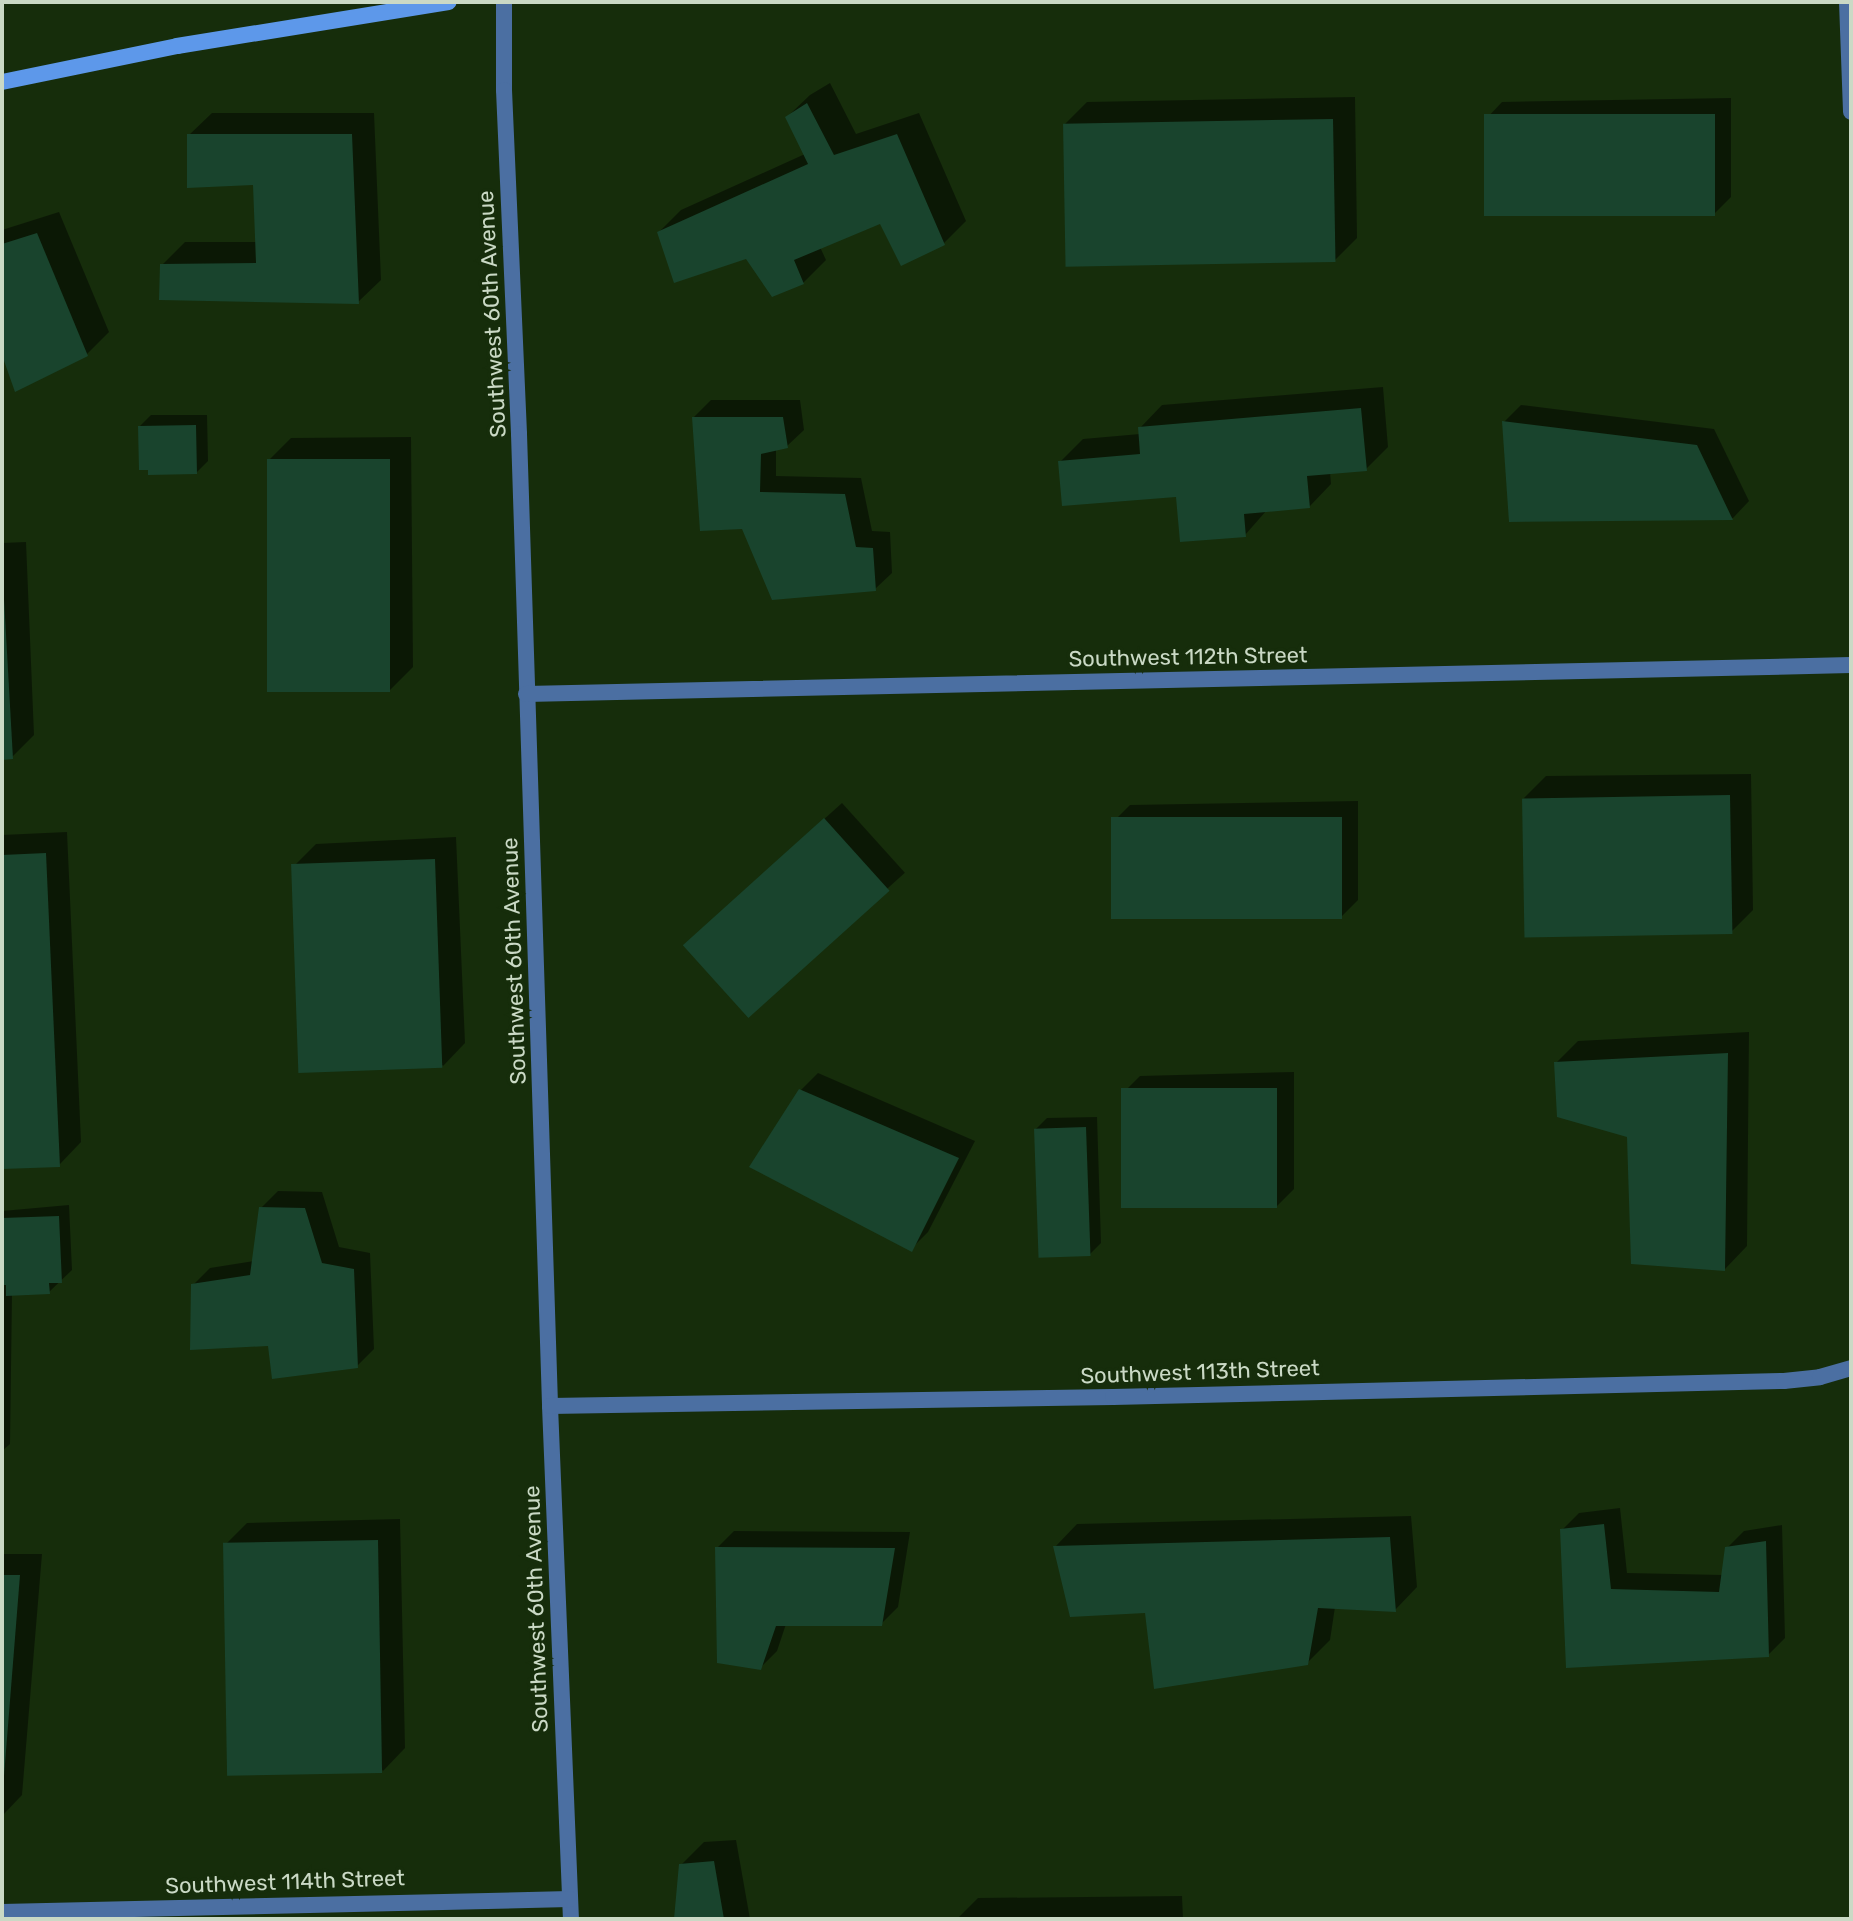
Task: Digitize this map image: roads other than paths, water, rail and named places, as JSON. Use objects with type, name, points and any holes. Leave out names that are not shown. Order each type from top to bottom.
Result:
[{"type":"main road","points":[[2,82],[177,46],[448,2]]},
{"type":"street","name":"Southwest 60th Avenue","points":[[504,2],[504,90],[571,1919]]},
{"type":"street","points":[[1847,2],[1851,112]]},
{"type":"street","name":"Southwest 112th Street","points":[[526,694],[1851,665]]},
{"type":"street","name":"Southwest 113th Street","points":[[550,1406],[1113,1397],[1784,1381],[1820,1377],[1851,1368]]},
{"type":"street","name":"Southwest 114th Street","points":[[2,1912],[570,1899]]}]
